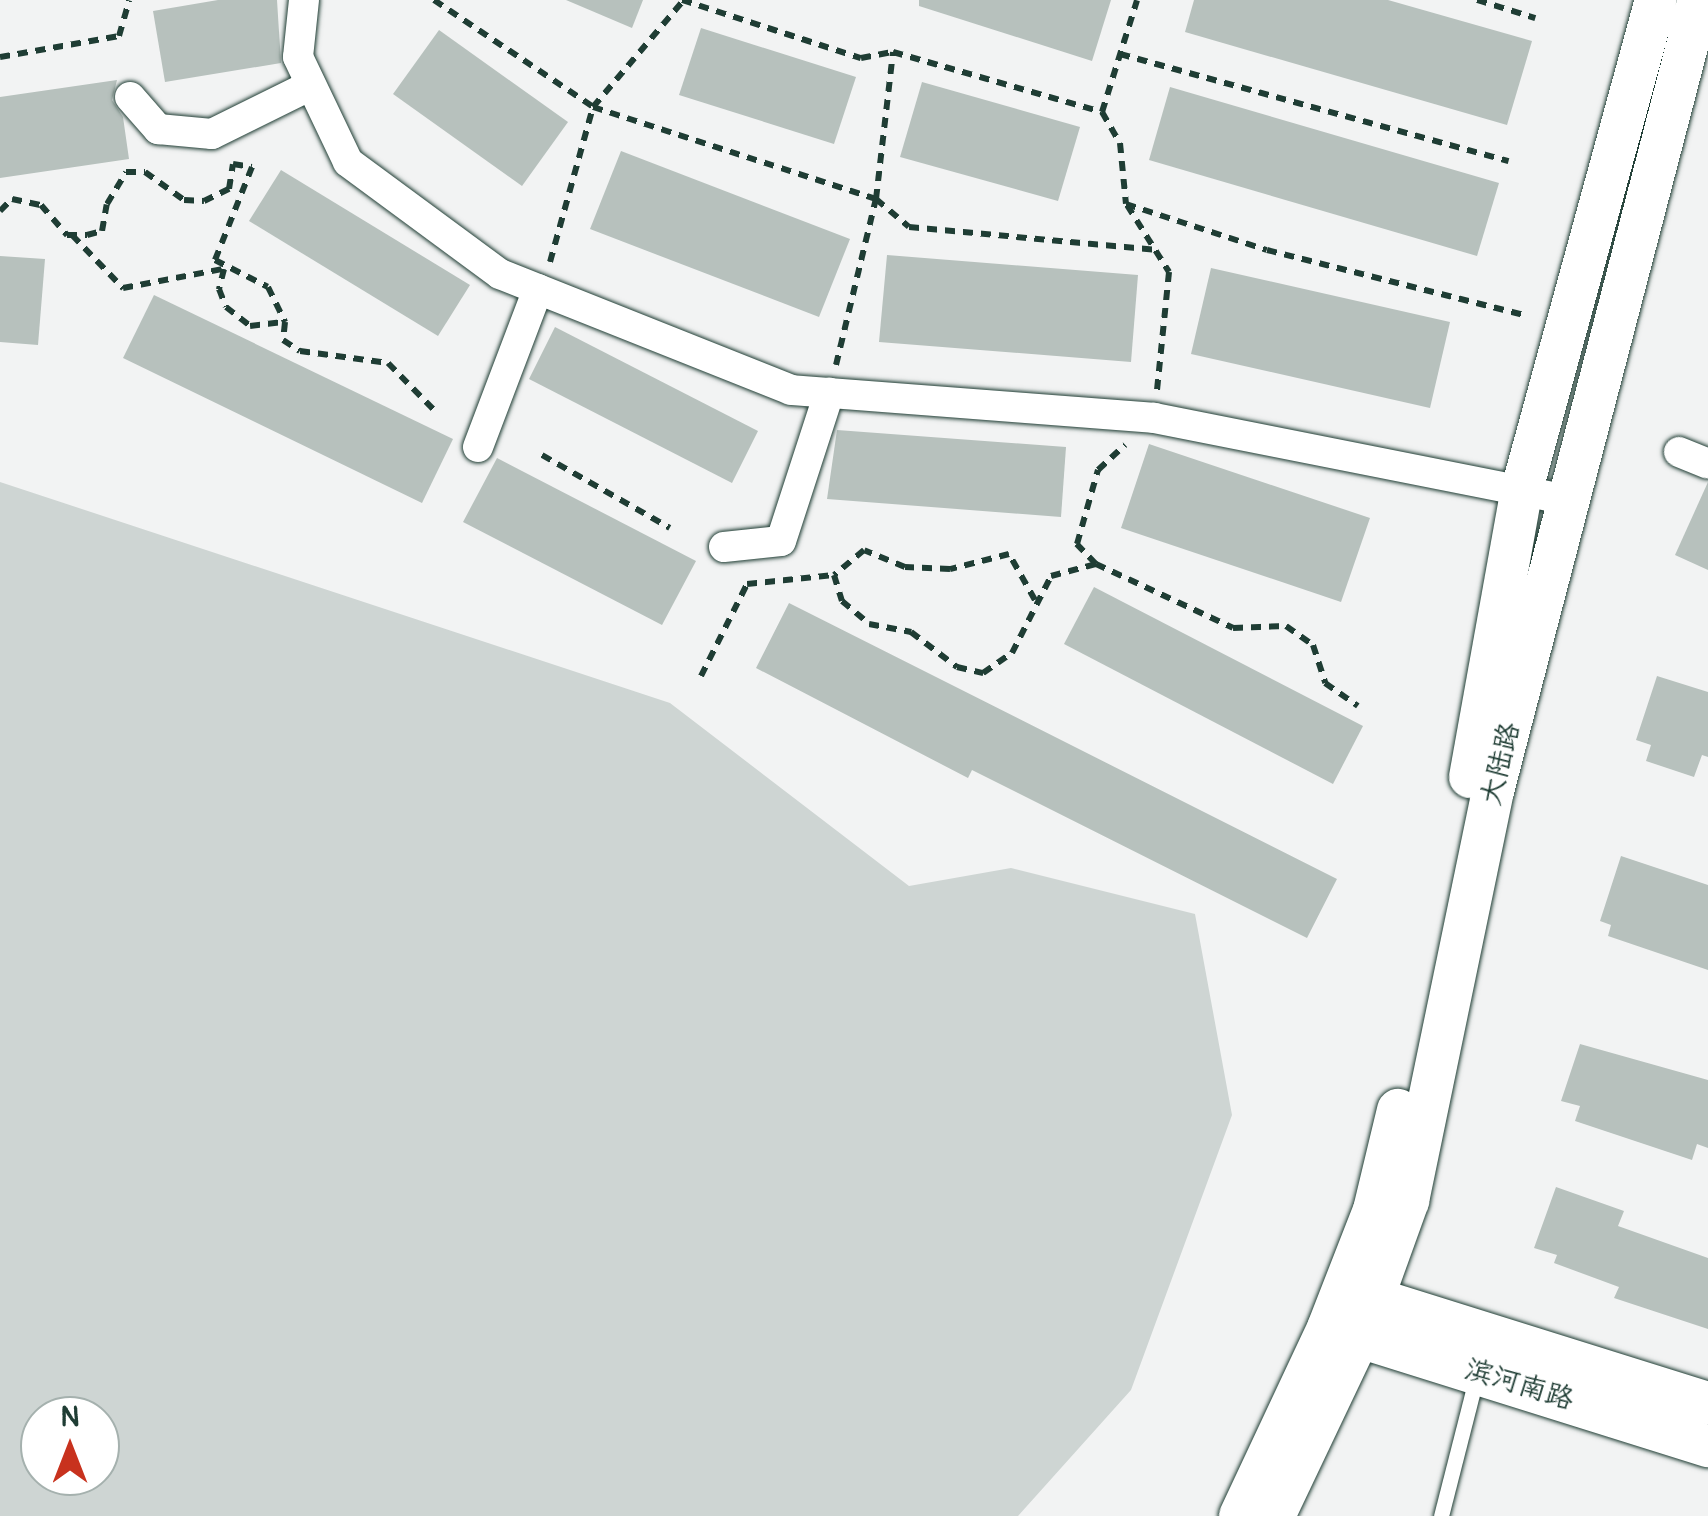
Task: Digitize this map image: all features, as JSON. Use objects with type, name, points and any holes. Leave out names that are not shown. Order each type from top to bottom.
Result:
[{"type":"main road","name":"大陆路","points":[[1274,1516],[1351,1313],[1418,1026],[1522,493],[1656,0]]},
{"type":"main road","name":"大陆路","points":[[1240,1516],[1408,1202],[1493,791],[1699,0]]},
{"type":"main road","name":"滨河南路","points":[[1351,1313],[1485,1353],[1708,1446]]},
{"type":"main road","points":[[1485,1353],[1708,1403]]},
{"type":"street","points":[[304,0],[298,57],[348,162],[500,274],[792,390],[1154,418],[1568,500]]},
{"type":"street","points":[[130,97],[158,130],[212,134],[311,84]]},
{"type":"street","points":[[478,447],[540,290]]},
{"type":"street","points":[[724,548],[781,541],[829,393]]},
{"type":"street","points":[[1679,452],[1708,464]]},
{"type":"lane","points":[[1441,1516],[1485,1353]]},
{"type":"path","points":[[0,57],[119,36],[128,0]]},
{"type":"path","points":[[434,0],[593,107],[876,198],[909,227],[1155,250]]},
{"type":"path","points":[[1102,112],[1137,0]]},
{"type":"path","points":[[1477,0],[1535,18]]},
{"type":"path","points":[[540,290],[593,107],[682,1],[861,58],[892,52],[1102,112],[1120,143],[1126,204],[1169,272],[1154,418],[1098,470],[1077,544],[1096,564],[1233,628],[1286,626],[1313,644],[1325,682],[1358,706]]},
{"type":"path","points":[[829,393],[876,198],[892,52]]},
{"type":"path","points":[[1120,54],[1509,161]]},
{"type":"path","points":[[72,235],[102,231],[107,204],[126,172],[145,172],[184,200],[204,201],[229,188],[233,164],[252,168],[250,184],[216,248],[215,260],[224,268],[268,287],[285,322],[284,340],[300,351],[388,363],[434,410]]},
{"type":"path","points":[[0,210],[12,199],[41,205],[123,288],[224,268]]},
{"type":"path","points":[[1126,204],[1267,250],[1523,315]]},
{"type":"path","points":[[224,268],[219,289],[226,307],[250,326],[285,322]]},
{"type":"path","points":[[542,455],[670,528]]},
{"type":"path","points":[[701,676],[747,584],[834,575],[864,550],[906,567],[950,569],[1009,554],[1036,600]]},
{"type":"path","points":[[834,575],[842,601],[869,624],[911,632],[957,667],[983,672],[1012,653],[1036,600],[1052,576],[1096,564]]},
{"type":"shaded area","points":[[0,482],[670,703],[909,886],[1011,868],[1195,914],[1232,1115],[1131,1390],[1018,1516],[0,1516]]},
{"type":"building","points":[[218,0],[277,0],[281,63],[165,82],[153,11]]},
{"type":"building","points":[[566,0],[643,0],[632,28]]},
{"type":"building","points":[[919,0],[1111,0],[1092,61],[919,6]]},
{"type":"building","points":[[1194,0],[1388,0],[1532,41],[1507,125],[1185,32]]},
{"type":"building","points":[[701,28],[856,77],[834,144],[679,95]]},
{"type":"building","points":[[439,30],[568,122],[522,186],[393,94]]},
{"type":"building","points":[[117,80],[112,100],[123,117],[129,159],[0,178],[0,97]]},
{"type":"building","points":[[922,82],[1080,127],[1058,201],[900,157]]},
{"type":"building","points":[[1170,87],[1499,183],[1477,256],[1149,160]]},
{"type":"building","points":[[621,151],[850,239],[819,317],[590,229]]},
{"type":"building","points":[[281,170],[470,285],[438,336],[249,221]]},
{"type":"building","points":[[887,255],[1138,275],[1131,362],[879,342]]},
{"type":"building","points":[[0,256],[45,259],[38,345],[0,342]]},
{"type":"building","points":[[1211,268],[1450,322],[1430,408],[1191,354]]},
{"type":"building","points":[[154,295],[453,439],[422,503],[123,358]]},
{"type":"building","points":[[555,327],[758,431],[732,483],[529,379]]},
{"type":"building","points":[[837,430],[1066,447],[1061,517],[827,499]]},
{"type":"building","points":[[1149,444],[1370,518],[1341,602],[1121,528]]},
{"type":"building","points":[[497,458],[696,561],[662,625],[463,522]]},
{"type":"building","points":[[1708,482],[1708,570],[1675,555]]},
{"type":"building","points":[[1094,587],[1363,726],[1333,784],[1064,644]]},
{"type":"building","points":[[789,603],[1337,879],[1307,938],[972,770],[968,778],[756,668]]},
{"type":"building","points":[[1657,676],[1708,692],[1708,757],[1702,755],[1694,777],[1646,761],[1651,745],[1636,740]]},
{"type":"building","points":[[1621,856],[1708,885],[1708,970],[1608,936],[1611,925],[1600,921]]},
{"type":"building","points":[[1580,1044],[1708,1080],[1708,1148],[1697,1144],[1692,1160],[1575,1121],[1580,1106],[1561,1101]]},
{"type":"building","points":[[1556,1187],[1624,1211],[1618,1226],[1708,1258],[1708,1329],[1614,1298],[1619,1287],[1554,1263],[1557,1255],[1534,1248]]}]
